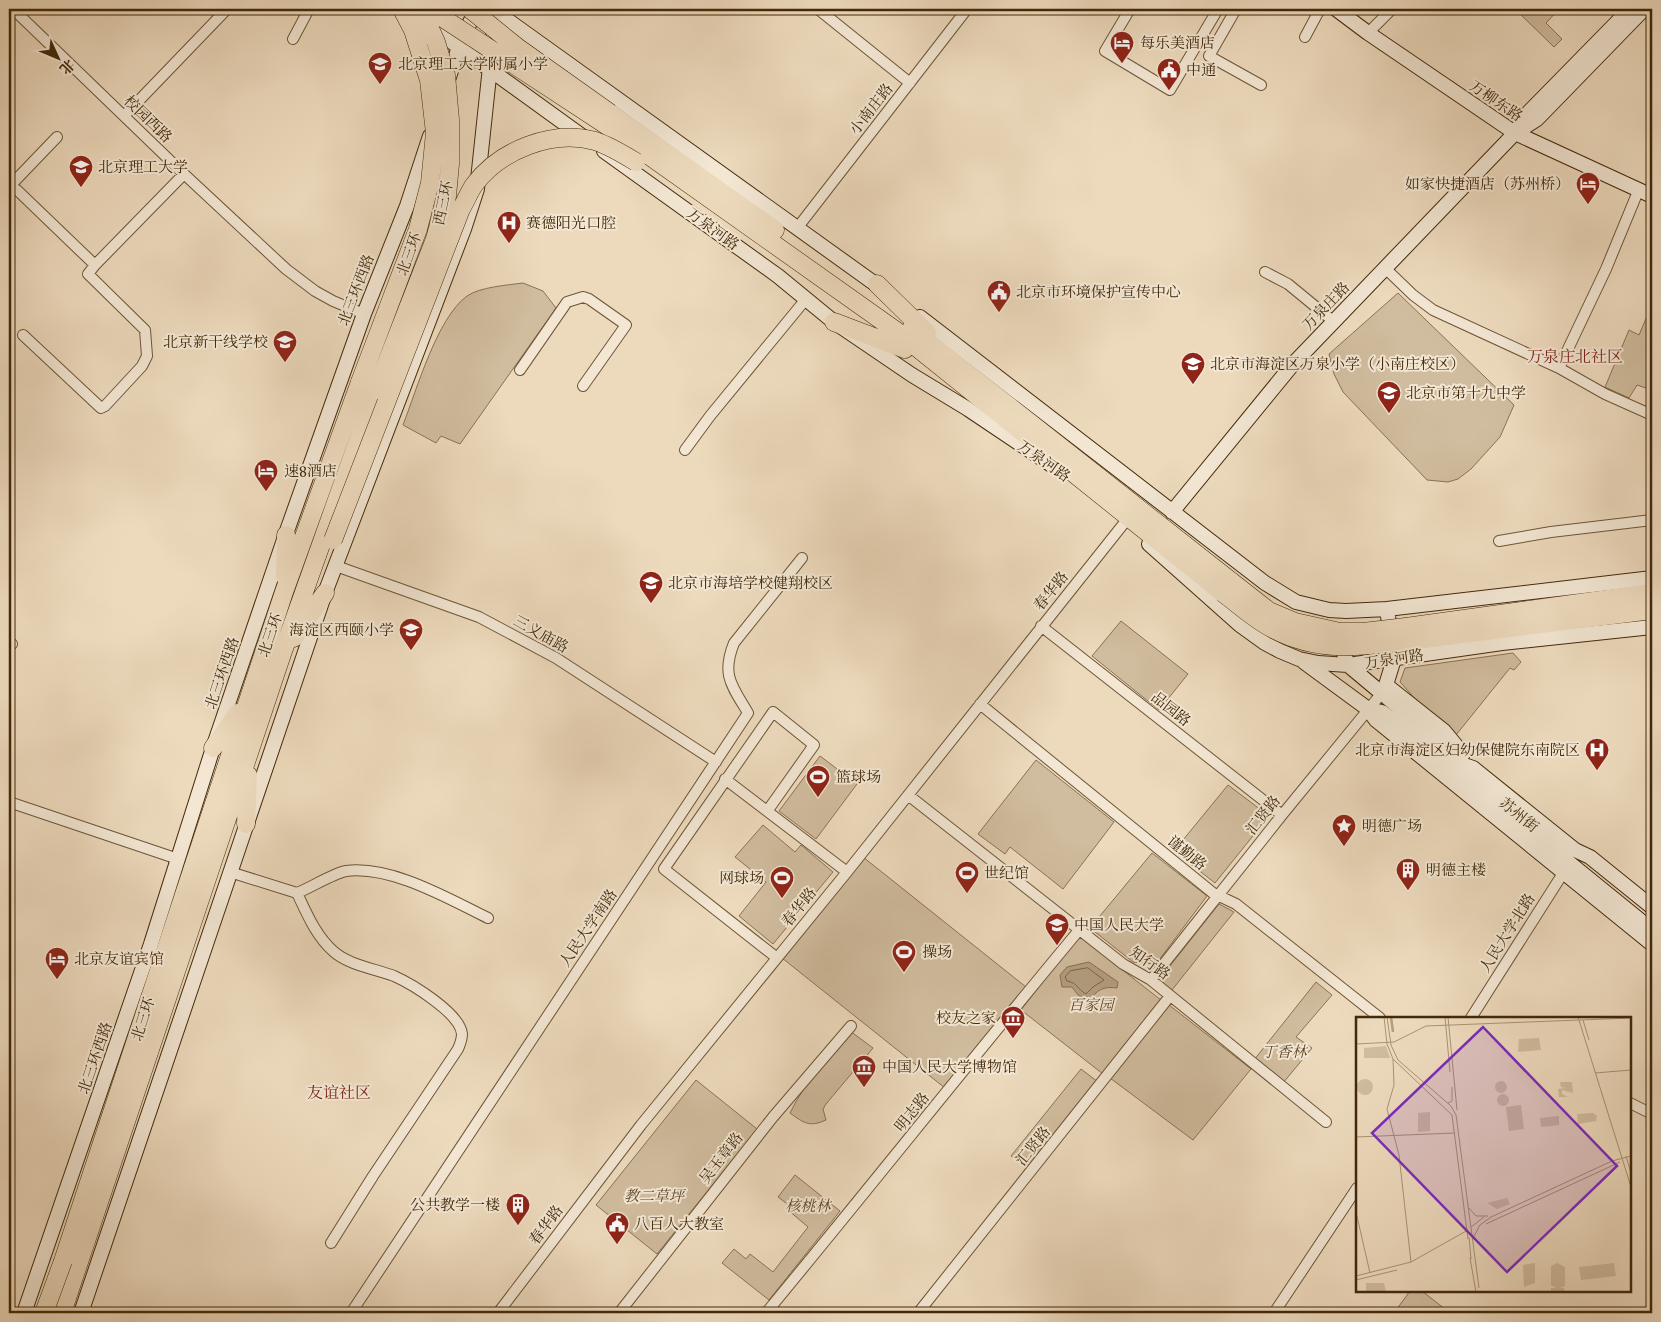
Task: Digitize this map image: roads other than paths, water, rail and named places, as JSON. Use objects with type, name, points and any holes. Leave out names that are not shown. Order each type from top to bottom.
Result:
[{"type":"highway","points":[[416,12],[606,118]]},
{"type":"highway","name":"西三环","points":[[368,386],[435,239],[447,196],[450,164],[450,120],[446,75],[436,42],[416,12]]},
{"type":"highway","points":[[467,20],[517,47],[606,118]]},
{"type":"highway","name":"万泉河路","points":[[606,118],[900,320],[965,379],[1228,587],[1259,621],[1273,629],[1306,642],[1345,648],[1407,634],[1652,593]]},
{"type":"highway","points":[[302,597],[333,540],[461,209],[474,185],[490,169],[509,154],[531,144],[553,139],[574,138],[594,141],[615,149],[905,349]]},
{"type":"highway","points":[[877,284],[965,379]]},
{"type":"highway","points":[[834,322],[905,349],[965,379]]},
{"type":"highway","name":"北三环","points":[[71,1262],[249,696],[284,592],[368,386]]},
{"type":"highway","name":"北三环","points":[[71,1262],[249,754],[302,597],[368,386]]},
{"type":"highway","points":[[284,592],[286,535]]},
{"type":"highway","points":[[282,654],[325,594]]},
{"type":"highway","name":"万泉河路","points":[[1407,634],[1652,610]]},
{"type":"highway","points":[[213,748],[249,696]]},
{"type":"highway","points":[[246,824],[249,754]]},
{"type":"highway","points":[[44,1313],[71,1262]]},
{"type":"highway","points":[[61,1313],[71,1262]]},
{"type":"street","name":"校园西路","points":[[13,9],[184,174],[286,268],[333,302],[364,314]]},
{"type":"street","points":[[124,116],[227,9]]},
{"type":"street","points":[[293,39],[309,9]]},
{"type":"street","name":"北三环西路","points":[[29,1309],[151,944],[213,748],[286,535],[364,314],[407,206],[467,20],[476,9]]},
{"type":"street","points":[[818,9],[910,83]]},
{"type":"street","name":"小南庄路","points":[[798,227],[967,9]]},
{"type":"street","points":[[1130,9],[1105,51],[1170,90],[1218,9]]},
{"type":"street","points":[[1236,9],[1209,56],[1261,85]]},
{"type":"street","points":[[1305,37],[1320,9]]},
{"type":"street","name":"万柳东路","points":[[1336,9],[1368,33],[1515,133],[1652,196]]},
{"type":"street","points":[[1368,33],[1392,9]]},
{"type":"street","name":"万泉庄路","points":[[1172,512],[1293,364],[1515,133],[1529,112],[1630,9]]},
{"type":"street","name":"万泉庄路","points":[[1515,133],[1537,120],[1644,9]]},
{"type":"street","points":[[416,12],[467,20],[550,81],[563,123]]},
{"type":"street","points":[[416,12],[436,40],[443,59],[444,92]]},
{"type":"street","name":"万泉河路","points":[[416,12],[459,47],[563,123],[771,271],[834,322],[912,376],[968,409],[1060,470],[1125,522],[1240,625],[1280,651],[1299,659],[1348,666],[1502,644],[1652,627]]},
{"type":"street","points":[[81,1313],[325,594],[464,229],[477,188],[489,68],[501,12],[575,69],[877,284],[1265,583],[1296,602],[1329,610],[1387,609],[1652,578]]},
{"type":"street","points":[[550,81],[561,73],[575,69]]},
{"type":"street","points":[[57,137],[9,188],[17,190],[95,265]]},
{"type":"street","points":[[477,188],[516,158],[548,146],[574,143],[599,148]]},
{"type":"street","points":[[23,335],[101,408],[106,406],[142,366],[147,356],[145,330],[88,274],[184,174]]},
{"type":"street","points":[[1560,368],[1606,269],[1639,189]]},
{"type":"street","points":[[407,206],[464,229]]},
{"type":"street","points":[[1385,268],[1413,295],[1433,310],[1560,368],[1605,394],[1652,415]]},
{"type":"street","points":[[1265,272],[1288,284],[1333,322]]},
{"type":"street","points":[[520,370],[567,302],[584,297],[626,325],[583,386]]},
{"type":"street","points":[[685,450],[710,416],[806,299]]},
{"type":"street","points":[[1499,541],[1551,532],[1652,520]]},
{"type":"street","name":"春华路","points":[[498,1313],[641,1125],[847,872],[1125,522]]},
{"type":"street","name":"人民大学南路","points":[[351,1313],[748,713],[730,683],[728,658],[734,643],[802,558]]},
{"type":"street","name":"三义庙路","points":[[336,566],[479,617],[556,658],[716,762]]},
{"type":"street","points":[[1280,651],[1296,602]]},
{"type":"street","points":[[1383,689],[1394,659],[1387,609]]},
{"type":"street","points":[[1299,659],[1329,610]]},
{"type":"street","points":[[1329,610],[1348,666]]},
{"type":"street","name":"品园路","points":[[1041,626],[1282,815]]},
{"type":"street","name":"苏州街","points":[[1299,659],[1368,709],[1382,712],[1428,748],[1652,944]]},
{"type":"street","name":"苏州街","points":[[1348,666],[1444,731],[1469,760],[1473,768],[1575,850],[1590,857],[1652,907]]},
{"type":"street","name":"汇贤路","points":[[1151,980],[1383,689]]},
{"type":"street","name":"谨勤路","points":[[980,704],[1213,893],[1236,904],[1379,1017]]},
{"type":"street","points":[[768,810],[814,745],[773,712],[664,869],[777,958]]},
{"type":"street","points":[[725,779],[847,872]]},
{"type":"street","name":"知行路","points":[[908,795],[1123,964],[1151,980],[1326,1122]]},
{"type":"street","points":[[9,802],[178,859]]},
{"type":"street","name":"苏州街","points":[[1575,850],[1582,860],[1652,917]]},
{"type":"street","name":"苏州街","points":[[1566,868],[1652,930]]},
{"type":"street","name":"人民大学北路","points":[[1471,1017],[1566,868]]},
{"type":"street","points":[[230,872],[297,893],[344,872],[364,870],[388,875],[425,887],[488,918]]},
{"type":"street","points":[[297,893],[313,927],[334,952],[410,985],[440,1005],[456,1020],[462,1032],[458,1049],[373,1176],[331,1243]]},
{"type":"street","name":"明志路","points":[[766,1313],[937,1105],[1013,1009],[1080,930]]},
{"type":"street","name":"汇贤路","points":[[918,1313],[1170,996]]},
{"type":"street","name":"吴玉章路","points":[[619,1313],[772,1117],[851,1026]]},
{"type":"street","points":[[1631,1104],[1652,1114]]},
{"type":"street","points":[[1274,1313],[1356,1190]]},
{"type":"street","points":[[29,1309],[61,1313]]},
{"type":"water","points":[[1089,962],[1118,982],[1117,988],[1101,990],[1089,1001],[1078,995],[1072,987],[1062,987],[1060,975],[1067,967]]},
{"type":"place","name":"每乐美酒店","points":[[1122,64]]},
{"type":"place","name":"北京理工大学附属小学","points":[[380,85]]},
{"type":"place","name":"中通","points":[[1169,91]]},
{"type":"place","name":"北京理工大学","points":[[81,188]]},
{"type":"place","name":"如家快捷酒店（苏州桥）","points":[[1588,205]]},
{"type":"place","name":"赛德阳光口腔","points":[[509,244]]},
{"type":"place","name":"北京市环境保护宣传中心","points":[[999,313]]},
{"type":"place","name":"北京新干线学校","points":[[285,363]]},
{"type":"place","name":"北京市海淀区万泉小学（小南庄校区）","points":[[1193,385]]},
{"type":"place","name":"北京市第十九中学","points":[[1389,414]]},
{"type":"place","name":"速8酒店","points":[[266,492]]},
{"type":"place","name":"北京市海培学校健翔校区","points":[[651,604]]},
{"type":"place","name":"海淀区西颐小学","points":[[411,651]]},
{"type":"place","name":"北京市海淀区妇幼保健院东南院区","points":[[1597,771]]},
{"type":"place","name":"篮球场","points":[[818,798]]},
{"type":"place","name":"明德广场","points":[[1344,847]]},
{"type":"place","name":"明德主楼","points":[[1408,891]]},
{"type":"place","name":"世纪馆","points":[[967,894]]},
{"type":"place","name":"网球场","points":[[782,899]]},
{"type":"place","name":"中国人民大学","points":[[1057,946]]},
{"type":"place","name":"操场","points":[[904,973]]},
{"type":"place","name":"北京友谊宾馆","points":[[57,980]]},
{"type":"place","name":"校友之家","points":[[1013,1039]]},
{"type":"place","name":"中国人民大学博物馆","points":[[864,1088]]},
{"type":"place","name":"公共教学一楼","points":[[518,1226]]},
{"type":"place","name":"八百人大教室","points":[[617,1245]]},
{"type":"district","name":"万泉庄北社区","points":[[1575,356]]},
{"type":"district","name":"友谊社区","points":[[339,1092]]},
{"type":"park label","name":"百家园","points":[[1091,1005]]},
{"type":"park label","name":"丁香林","points":[[1284,1052]]},
{"type":"park label","name":"教二草坪","points":[[654,1196]]},
{"type":"park label","name":"核桃林","points":[[808,1206]]}]
